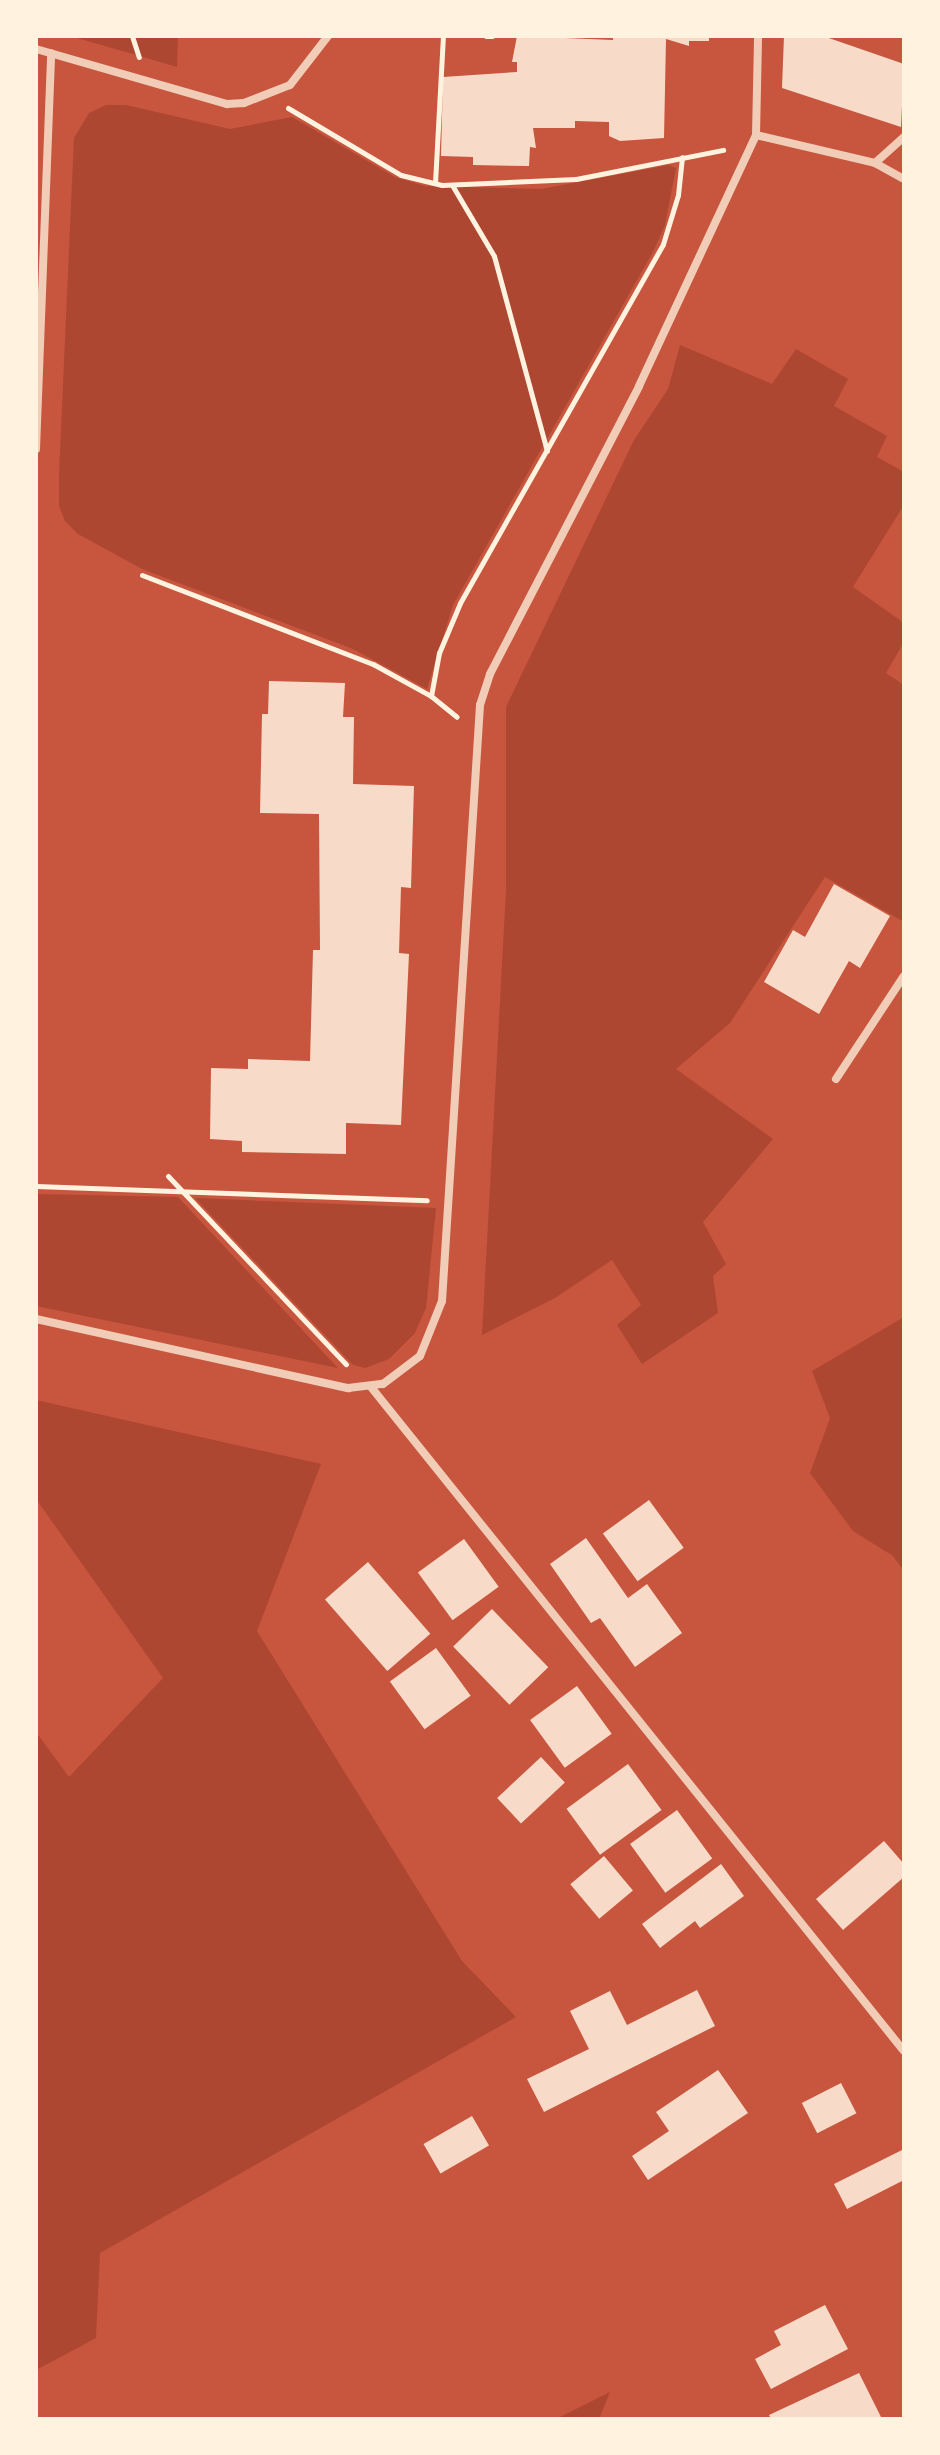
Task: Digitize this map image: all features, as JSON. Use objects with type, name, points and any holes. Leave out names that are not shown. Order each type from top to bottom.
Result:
[{"type":"street","points":[[36,49],[227,104],[263,98],[290,85],[328,36]]},
{"type":"street","points":[[36,1319],[317,1382],[371,1387],[404,1372],[432,1333],[442,1301],[480,705],[490,674],[639,386],[756,135],[758,36]]},
{"type":"street","points":[[36,449],[51,53]]},
{"type":"street","points":[[756,135],[875,163],[904,179]]},
{"type":"street","points":[[875,163],[904,137]]},
{"type":"street","points":[[836,1079],[904,976]]},
{"type":"street","points":[[371,1387],[904,2051]]},
{"type":"path","points":[[132,36],[140,61]]},
{"type":"path","points":[[435,183],[443,36]]},
{"type":"path","points":[[486,36],[492,36]]},
{"type":"path","points":[[288,107],[401,175],[451,184],[576,179],[720,151],[756,135]]},
{"type":"path","points":[[431,696],[439,653],[460,603],[663,244],[678,195],[682,157]]},
{"type":"path","points":[[451,184],[494,256],[547,451]]},
{"type":"path","points":[[142,575],[373,664],[431,696],[480,736]]},
{"type":"path","points":[[168,1176],[371,1387]]},
{"type":"path","points":[[36,1186],[449,1200]]},
{"type":"shaded area","points":[[70,36],[178,36],[177,67],[133,54]]},
{"type":"shaded area","points":[[106,105],[126,105],[230,129],[292,117],[395,177],[425,186],[541,189],[669,165],[676,168],[665,225],[654,250],[453,605],[427,689],[353,649],[142,569],[78,534],[65,521],[59,506],[59,474],[74,138],[89,113]]},
{"type":"shaded area","points":[[680,345],[772,384],[796,349],[848,379],[834,406],[887,436],[877,457],[904,472],[904,505],[853,587],[904,623],[904,642],[886,673],[904,685],[904,922],[825,877],[730,1023],[676,1069],[773,1139],[703,1222],[726,1264],[713,1276],[718,1313],[642,1364],[617,1325],[641,1305],[612,1260],[555,1298],[482,1335],[506,890],[506,707],[634,440],[668,389]]},
{"type":"shaded area","points":[[36,1194],[178,1197],[338,1368],[36,1306]]},
{"type":"shaded area","points":[[195,1198],[436,1208],[426,1308],[415,1333],[389,1359],[365,1368],[353,1365]]},
{"type":"shaded area","points":[[904,1317],[904,1571],[893,1556],[853,1531],[810,1473],[830,1418],[812,1371]]},
{"type":"shaded area","points":[[36,1400],[321,1464],[257,1631],[462,1961],[516,2017],[100,2253],[96,2338],[36,2370],[36,1732],[69,1777],[163,1678],[36,1499]]},
{"type":"shaded area","points":[[610,2392],[599,2419],[556,2419]]},
{"type":"building","points":[[517,36],[613,40],[613,36],[709,36],[709,41],[689,41],[689,46],[666,39],[664,138],[620,141],[609,136],[609,122],[575,121],[575,128],[533,128],[536,148],[530,147],[529,166],[473,165],[473,157],[441,156],[443,77],[517,72],[517,62],[512,62]]},
{"type":"building","points":[[784,36],[823,36],[904,64],[901,127],[782,88]]},
{"type":"building","points":[[269,681],[345,683],[343,717],[354,717],[353,784],[414,786],[411,888],[401,887],[399,953],[409,954],[401,1125],[346,1123],[346,1154],[242,1152],[242,1141],[210,1139],[211,1068],[248,1069],[248,1059],[310,1061],[313,950],[320,950],[319,814],[260,813],[262,714],[268,714]]},
{"type":"building","points":[[834,884],[890,916],[860,968],[849,961],[819,1014],[764,982],[793,930],[805,937]]},
{"type":"building","points":[[649,1500],[684,1548],[638,1581],[603,1534]]},
{"type":"building","points":[[586,1538],[628,1598],[647,1584],[682,1633],[635,1667],[600,1618],[591,1623],[550,1564]]},
{"type":"building","points":[[464,1539],[499,1587],[453,1620],[418,1573]]},
{"type":"building","points":[[368,1562],[430,1634],[387,1671],[325,1599]]},
{"type":"building","points":[[492,1609],[548,1667],[509,1705],[453,1647]]},
{"type":"building","points":[[436,1648],[471,1696],[425,1729],[390,1682]]},
{"type":"building","points":[[577,1686],[612,1734],[565,1768],[530,1720]]},
{"type":"building","points":[[541,1757],[565,1783],[521,1824],[497,1798]]},
{"type":"building","points":[[628,1764],[662,1810],[600,1855],[567,1809]]},
{"type":"building","points":[[677,1810],[712,1859],[665,1893],[630,1844]]},
{"type":"building","points":[[884,1841],[904,1864],[904,1877],[843,1930],[816,1899]]},
{"type":"building","points":[[604,1856],[633,1890],[599,1919],[570,1884]]},
{"type":"building","points":[[721,1864],[744,1896],[700,1928],[695,1921],[660,1948],[642,1924]]},
{"type":"building","points":[[697,1990],[715,2026],[544,2112],[527,2079],[589,2049],[570,2011],[610,1991],[627,2025]]},
{"type":"building","points":[[718,2070],[748,2113],[648,2180],[632,2156],[669,2131],[656,2112]]},
{"type":"building","points":[[841,2083],[856,2113],[817,2133],[802,2103]]},
{"type":"building","points":[[472,2116],[489,2145],[441,2173],[424,2144]]},
{"type":"building","points":[[904,2149],[904,2180],[847,2209],[834,2184]]},
{"type":"building","points":[[825,2305],[848,2349],[771,2389],[755,2359],[781,2345],[774,2331]]},
{"type":"building","points":[[859,2373],[882,2419],[771,2419],[769,2415]]}]
